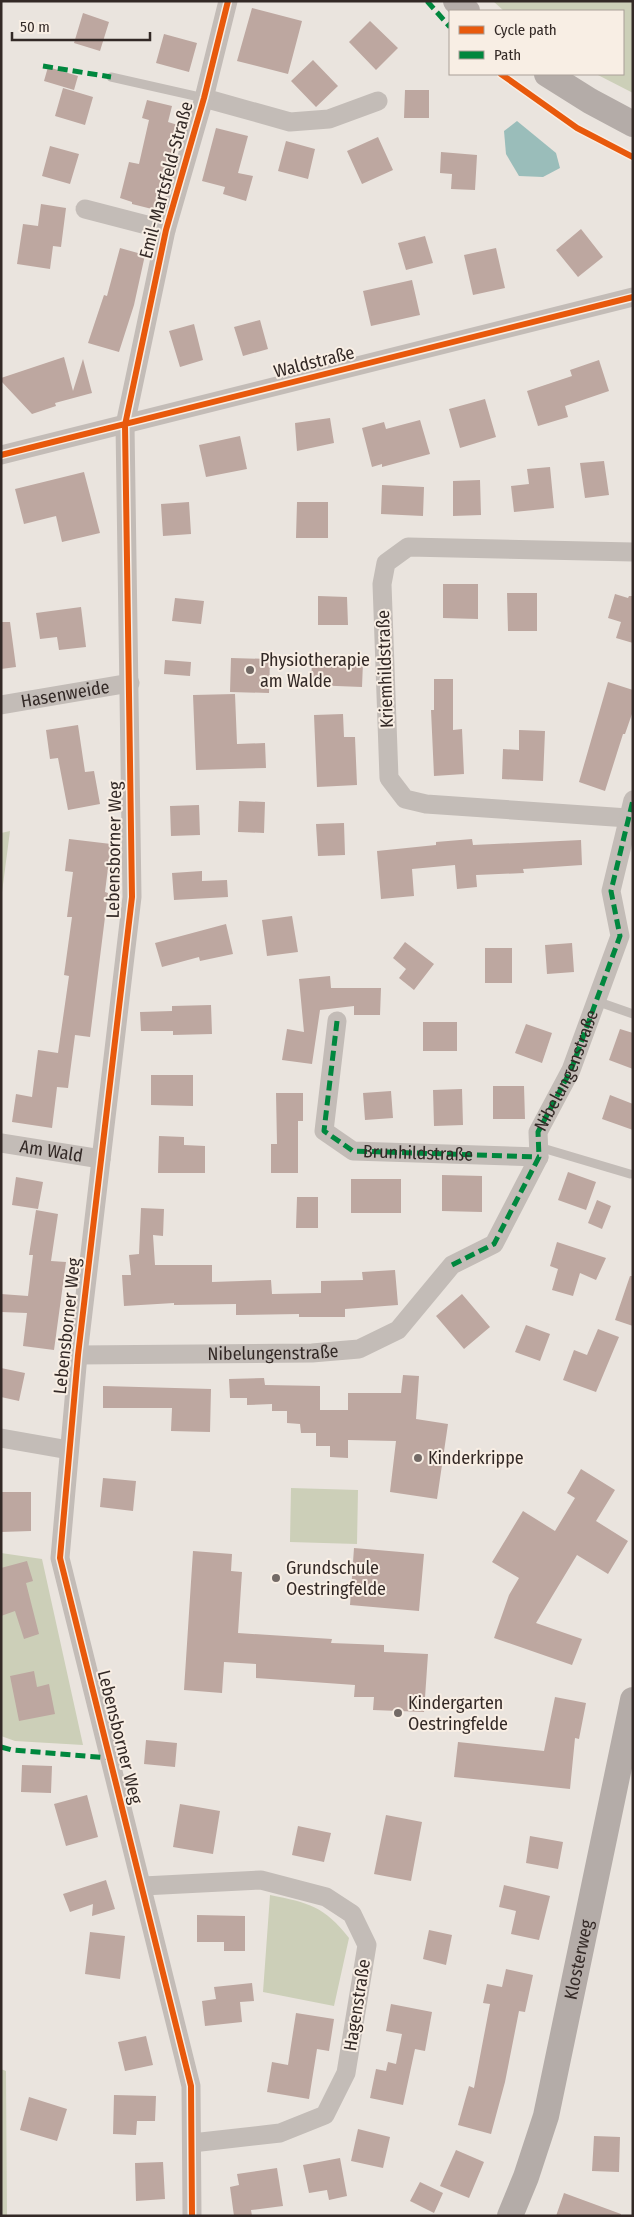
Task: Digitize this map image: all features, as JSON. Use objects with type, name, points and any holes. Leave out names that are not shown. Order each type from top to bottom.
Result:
[{"type":"street","name":"Emil-Martsfeld-Straße","points":[[125,425],[166,230],[204,98],[228,1]]},
{"type":"street","points":[[456,1],[466,10]]},
{"type":"street","points":[[549,75],[590,101],[633,124]]},
{"type":"street","name":"Emil-Martsfeld-Straße","points":[[204,98],[290,122],[329,119],[378,101]]},
{"type":"street","name":"Emil-Martsfeld-Straße","points":[[85,209],[166,230]]},
{"type":"street","name":"Waldstraße","points":[[1,455],[633,297]]},
{"type":"street","name":"Lebensborner Weg","points":[[125,425],[132,897],[78,1355],[60,1558],[191,2086],[192,2216]]},
{"type":"street","name":"Kriemhildstraße","points":[[630,809],[426,804],[405,799],[389,778],[382,584],[386,563],[408,546],[633,552]]},
{"type":"street","name":"Hasenweide","points":[[1,705],[130,682]]},
{"type":"street","name":"Nibelungenstraße","points":[[78,1355],[312,1353],[359,1349],[398,1330],[452,1265],[494,1244],[539,1152],[538,1132],[571,1070],[620,936],[611,891],[630,809]]},
{"type":"street","name":"Brunhildstraße","points":[[337,1021],[324,1131],[353,1151],[539,1152]]},
{"type":"street","name":"Am Wald","points":[[1,1143],[101,1159]]},
{"type":"street","points":[[1,1438],[69,1450]]},
{"type":"street","name":"Klosterweg","points":[[510,2216],[526,2177],[546,2116],[633,1700]]},
{"type":"street","name":"Hagenstraße","points":[[142,1886],[261,1880],[326,1897],[352,1914],[367,1945],[346,2073],[325,2116],[280,2133],[192,2143]]},
{"type":"lane","name":"Emil-Martsfeld-Straße","points":[[111,77],[204,98]]},
{"type":"lane","points":[[596,1001],[633,1014]]},
{"type":"lane","points":[[539,1152],[630,1174]]},
{"type":"green space","points":[[493,1],[633,1],[633,93],[598,75],[624,75],[624,10],[503,10]]},
{"type":"green space","points":[[10,831],[1,900],[1,833]]},
{"type":"green space","points":[[291,1488],[358,1490],[357,1544],[290,1542]]},
{"type":"green space","points":[[1,1553],[42,1559],[83,1745],[15,1741],[1,1736]]},
{"type":"green space","points":[[270,1895],[306,1904],[323,1912],[349,1938],[334,2006],[263,1992]]},
{"type":"green space","points":[[1,2069],[6,2071],[7,2216],[1,2216]]},
{"type":"water","points":[[517,121],[556,153],[560,168],[543,177],[519,176],[506,154],[504,131]]},
{"type":"building","points":[[252,8],[302,21],[288,74],[237,61]]},
{"type":"building","points":[[83,13],[109,22],[100,51],[74,43]]},
{"type":"building","points":[[370,21],[398,48],[376,70],[349,42]]},
{"type":"building","points":[[164,34],[197,43],[189,72],[156,63]]},
{"type":"building","points":[[313,60],[338,86],[316,107],[291,81]]},
{"type":"building","points":[[48,67],[78,76],[74,90],[44,81]]},
{"type":"building","points":[[63,88],[93,97],[85,125],[55,116]]},
{"type":"building","points":[[405,90],[429,90],[429,118],[404,118]]},
{"type":"building","points":[[147,100],[172,106],[168,122],[181,126],[174,159],[169,158],[156,210],[132,204],[132,202],[120,198],[129,162],[139,164],[149,120],[142,118]]},
{"type":"building","points":[[216,128],[248,136],[238,173],[253,176],[246,201],[223,194],[225,187],[202,181]]},
{"type":"building","points":[[378,137],[393,170],[362,184],[347,151]]},
{"type":"building","points":[[286,141],[315,149],[308,179],[278,171]]},
{"type":"building","points":[[50,146],[79,154],[70,184],[42,176]]},
{"type":"building","points":[[441,152],[477,155],[475,190],[451,189],[452,174],[440,173]]},
{"type":"building","points":[[41,204],[66,208],[61,247],[53,246],[50,269],[17,264],[23,224],[38,226]]},
{"type":"building","points":[[581,229],[603,257],[578,277],[556,250]]},
{"type":"building","points":[[425,236],[433,263],[406,270],[398,243]]},
{"type":"building","points":[[120,248],[145,255],[134,305],[119,352],[88,343],[104,295],[107,296]]},
{"type":"building","points":[[496,248],[505,288],[473,295],[464,255]]},
{"type":"building","points":[[412,280],[420,315],[371,326],[363,291]]},
{"type":"building","points":[[260,320],[268,349],[243,356],[234,327]]},
{"type":"building","points":[[194,324],[203,360],[180,367],[169,331]]},
{"type":"building","points":[[64,357],[73,391],[83,359],[92,393],[55,403],[56,406],[32,414],[1,381],[1,378]]},
{"type":"building","points":[[599,360],[609,391],[565,406],[568,417],[538,426],[527,391],[572,376],[570,370]]},
{"type":"building","points":[[485,399],[496,437],[460,448],[449,409]]},
{"type":"building","points":[[330,418],[334,443],[297,451],[295,423]]},
{"type":"building","points":[[420,420],[430,454],[382,467],[382,464],[372,467],[362,428],[384,422],[386,429]]},
{"type":"building","points":[[240,436],[247,469],[206,477],[199,445]]},
{"type":"building","points":[[604,461],[609,495],[585,498],[580,463]]},
{"type":"building","points":[[550,467],[554,508],[514,512],[511,486],[529,484],[527,469]]},
{"type":"building","points":[[84,472],[100,533],[62,542],[56,516],[24,524],[15,489]]},
{"type":"building","points":[[480,480],[481,515],[453,516],[453,481]]},
{"type":"building","points":[[382,485],[424,487],[423,516],[381,514]]},
{"type":"building","points":[[189,502],[191,534],[163,536],[161,504]]},
{"type":"building","points":[[297,502],[328,502],[328,538],[296,538]]},
{"type":"building","points":[[443,584],[478,584],[478,619],[443,618]]},
{"type":"building","points":[[507,593],[537,593],[537,631],[508,631]]},
{"type":"building","points":[[615,594],[628,598],[633,596],[633,643],[616,638],[621,622],[608,618]]},
{"type":"building","points":[[318,596],[347,597],[348,625],[318,625]]},
{"type":"building","points":[[175,598],[204,601],[201,624],[172,621]]},
{"type":"building","points":[[81,607],[86,647],[59,650],[57,637],[40,639],[36,613]]},
{"type":"building","points":[[1,622],[10,622],[16,667],[1,669]]},
{"type":"building","name":"Physiotherapie am Walde","points":[[231,658],[270,659],[269,693],[230,692]]},
{"type":"building","points":[[165,660],[191,662],[190,676],[164,674]]},
{"type":"building","points":[[312,660],[363,662],[362,687],[311,685]]},
{"type":"building","points":[[434,679],[453,679],[453,730],[462,729],[464,774],[434,776],[431,710],[434,710]]},
{"type":"building","points":[[608,682],[633,690],[633,711],[625,734],[623,734],[605,791],[579,782]]},
{"type":"building","points":[[235,694],[237,744],[265,743],[266,768],[196,770],[193,695]]},
{"type":"building","points":[[343,714],[344,737],[355,737],[357,785],[317,787],[314,715]]},
{"type":"building","points":[[78,725],[85,772],[94,771],[100,804],[68,810],[58,758],[50,759],[46,730]]},
{"type":"building","points":[[519,730],[545,731],[543,781],[502,779],[503,749],[519,750]]},
{"type":"building","points":[[239,801],[265,802],[264,833],[238,832]]},
{"type":"building","points":[[199,805],[200,835],[171,836],[170,806]]},
{"type":"building","points":[[344,823],[345,855],[318,856],[316,824]]},
{"type":"building","points":[[69,839],[111,844],[105,892],[108,893],[90,1037],[75,1035],[68,1088],[57,1087],[52,1128],[12,1122],[16,1094],[32,1097],[38,1050],[58,1053],[69,976],[64,975],[72,917],[67,917],[73,872],[65,871]]},
{"type":"building","points":[[472,839],[473,845],[581,840],[582,865],[523,869],[524,873],[476,875],[477,887],[457,889],[455,865],[412,869],[414,896],[381,899],[377,851],[436,845],[436,842]]},
{"type":"building","points":[[202,871],[202,881],[227,880],[228,897],[174,900],[172,873]]},
{"type":"building","points":[[292,916],[298,952],[267,956],[262,920]]},
{"type":"building","points":[[226,924],[233,954],[200,961],[199,957],[162,967],[155,943]]},
{"type":"building","points":[[405,942],[434,964],[414,990],[399,978],[406,969],[393,958]]},
{"type":"building","points":[[572,943],[574,972],[547,974],[545,945]]},
{"type":"building","points":[[485,948],[512,948],[512,983],[485,983]]},
{"type":"building","points":[[330,976],[331,988],[381,988],[380,1015],[354,1015],[354,1006],[320,1010],[312,1064],[282,1060],[287,1029],[304,1032],[299,979]]},
{"type":"building","points":[[211,1005],[212,1034],[173,1035],[173,1031],[141,1031],[140,1012],[172,1011],[172,1006]]},
{"type":"building","points":[[423,1022],[457,1022],[457,1051],[423,1051]]},
{"type":"building","points":[[526,1024],[552,1033],[542,1063],[515,1053]]},
{"type":"building","points":[[620,1029],[633,1033],[633,1069],[609,1060]]},
{"type":"building","points":[[151,1075],[193,1075],[193,1106],[151,1105]]},
{"type":"building","points":[[493,1086],[524,1086],[525,1119],[493,1119]]},
{"type":"building","points":[[462,1089],[463,1125],[434,1126],[433,1090]]},
{"type":"building","points":[[391,1091],[393,1118],[365,1120],[363,1093]]},
{"type":"building","points":[[276,1093],[303,1093],[303,1121],[298,1121],[298,1173],[271,1173],[271,1144],[277,1144]]},
{"type":"building","points":[[610,1095],[633,1104],[633,1130],[602,1119]]},
{"type":"building","points":[[159,1136],[184,1137],[184,1145],[205,1146],[205,1173],[158,1173]]},
{"type":"building","points":[[568,1172],[596,1182],[586,1210],[558,1200]]},
{"type":"building","points":[[442,1175],[482,1176],[482,1212],[442,1211]]},
{"type":"building","points":[[16,1177],[43,1182],[38,1209],[12,1205]]},
{"type":"building","points":[[351,1179],[401,1179],[401,1213],[351,1213]]},
{"type":"building","points":[[297,1197],[318,1197],[318,1228],[296,1228]]},
{"type":"building","points":[[597,1200],[611,1206],[602,1229],[588,1223]]},
{"type":"building","points":[[141,1208],[164,1209],[163,1236],[153,1235],[155,1265],[212,1265],[212,1282],[271,1280],[272,1294],[321,1293],[321,1281],[363,1280],[362,1272],[395,1270],[398,1305],[345,1309],[345,1317],[299,1317],[299,1314],[236,1315],[236,1304],[174,1305],[174,1303],[124,1306],[122,1275],[131,1275],[129,1255],[139,1254]]},
{"type":"building","points":[[36,1210],[58,1214],[51,1261],[66,1262],[54,1350],[23,1346],[27,1313],[1,1312],[1,1294],[28,1296],[33,1255],[29,1255]]},
{"type":"building","points":[[557,1242],[606,1258],[596,1280],[580,1273],[573,1296],[552,1290],[558,1269],[550,1266]]},
{"type":"building","points":[[630,1276],[633,1276],[633,1326],[615,1320]]},
{"type":"building","points":[[462,1294],[490,1327],[464,1349],[436,1316]]},
{"type":"building","points":[[526,1325],[550,1334],[540,1361],[515,1352]]},
{"type":"building","points":[[598,1329],[619,1337],[596,1392],[563,1380],[574,1350],[587,1355]]},
{"type":"building","points":[[1,1368],[25,1373],[19,1401],[1,1397]]},
{"type":"building","points":[[403,1375],[419,1376],[416,1419],[448,1424],[437,1499],[390,1492],[396,1441],[348,1440],[348,1458],[330,1457],[330,1446],[316,1446],[316,1433],[301,1433],[300,1424],[287,1423],[287,1411],[272,1411],[272,1404],[247,1405],[247,1398],[230,1398],[229,1379],[264,1378],[265,1385],[320,1386],[320,1410],[348,1410],[348,1393],[401,1393]]},
{"type":"building","points":[[103,1386],[211,1389],[210,1432],[171,1431],[172,1408],[103,1408]]},
{"type":"building","points":[[581,1469],[615,1490],[596,1521],[628,1541],[608,1574],[577,1555],[536,1623],[582,1639],[572,1665],[494,1638],[509,1595],[519,1578],[492,1562],[523,1511],[555,1531],[575,1498],[567,1493]]},
{"type":"building","points":[[103,1478],[136,1481],[133,1511],[100,1507]]},
{"type":"building","points":[[1,1492],[31,1492],[31,1531],[1,1532]]},
{"type":"building","points":[[354,1548],[424,1554],[419,1611],[350,1605]]},
{"type":"building","points":[[193,1551],[232,1554],[231,1571],[242,1572],[238,1633],[332,1639],[331,1643],[384,1645],[384,1652],[428,1654],[424,1712],[373,1710],[374,1697],[354,1697],[355,1685],[256,1678],[256,1664],[224,1662],[222,1693],[184,1690]]},
{"type":"building","points":[[27,1561],[33,1581],[26,1583],[39,1634],[24,1639],[15,1611],[1,1616],[1,1568]]},
{"type":"building","points":[[34,1671],[37,1687],[49,1684],[55,1714],[19,1721],[10,1676]]},
{"type":"building","points":[[555,1697],[586,1703],[579,1739],[575,1738],[570,1789],[454,1777],[458,1742],[544,1751]]},
{"type":"building","points":[[146,1740],[177,1743],[175,1767],[144,1764]]},
{"type":"building","points":[[22,1765],[52,1766],[51,1793],[21,1792]]},
{"type":"building","points":[[87,1795],[98,1837],[66,1846],[54,1804]]},
{"type":"building","points":[[180,1804],[220,1811],[213,1854],[173,1847]]},
{"type":"building","points":[[386,1815],[422,1822],[411,1881],[374,1874]]},
{"type":"building","points":[[298,1826],[331,1833],[324,1862],[292,1855]]},
{"type":"building","points":[[530,1836],[563,1842],[558,1869],[526,1863]]},
{"type":"building","points":[[106,1880],[115,1909],[92,1916],[93,1904],[70,1912],[63,1894]]},
{"type":"building","points":[[504,1885],[550,1896],[539,1940],[511,1934],[516,1911],[499,1907]]},
{"type":"building","points":[[197,1915],[245,1916],[245,1951],[224,1951],[224,1942],[197,1942]]},
{"type":"building","points":[[429,1930],[452,1935],[446,1965],[423,1959]]},
{"type":"building","points":[[90,1932],[125,1936],[120,1979],[85,1974]]},
{"type":"building","points":[[506,1969],[533,1975],[525,2012],[519,2011],[505,2082],[491,2134],[458,2125],[469,2086],[474,2088],[490,2004],[483,2003],[487,1984],[502,1987]]},
{"type":"building","points":[[252,1983],[254,2001],[240,2002],[242,2022],[205,2026],[202,2001],[216,1999],[214,1987]]},
{"type":"building","points":[[391,2004],[432,2012],[425,2051],[415,2049],[403,2105],[370,2098],[376,2069],[386,2071],[388,2062],[396,2064],[402,2034],[386,2031]]},
{"type":"building","points":[[296,2013],[334,2019],[329,2051],[317,2049],[309,2099],[267,2092],[272,2062],[288,2065]]},
{"type":"building","points":[[146,2036],[153,2065],[125,2071],[118,2042]]},
{"type":"building","points":[[114,2095],[156,2096],[155,2121],[137,2121],[136,2135],[113,2134]]},
{"type":"building","points":[[29,2097],[67,2109],[57,2141],[20,2130]]},
{"type":"building","points":[[358,2129],[390,2137],[383,2168],[351,2161]]},
{"type":"building","points":[[594,2136],[620,2137],[619,2172],[592,2171]]},
{"type":"building","points":[[456,2150],[484,2162],[469,2198],[440,2186]]},
{"type":"building","points":[[340,2158],[347,2196],[329,2200],[327,2190],[309,2193],[303,2165]]},
{"type":"building","points":[[163,2162],[165,2199],[136,2201],[135,2163]]},
{"type":"building","points":[[277,2168],[283,2206],[251,2210],[252,2216],[234,2216],[230,2187],[239,2185],[237,2174]]},
{"type":"building","points":[[420,2182],[443,2193],[434,2213],[410,2201]]},
{"type":"building","points":[[564,2193],[621,2214],[621,2216],[556,2216]]},
{"type":"marked path","points":[[427,1],[449,26]]},
{"type":"marked path","points":[[43,66],[111,77]]},
{"type":"marked path","points":[[452,1265],[494,1244],[539,1157],[538,1132],[571,1070],[620,936],[611,891],[633,800]]},
{"type":"marked path","points":[[337,1021],[324,1131],[353,1151],[539,1157]]},
{"type":"marked path","points":[[1,1747],[12,1750],[110,1758]]},
{"type":"cycle path","points":[[192,2216],[191,2086],[60,1558],[78,1355],[132,897],[125,425],[166,230],[204,98],[228,1]]},
{"type":"cycle path","points":[[502,75],[577,128],[633,157]]},
{"type":"cycle path","points":[[1,455],[633,297]]},
{"type":"place","name":"Physiotherapie am Walde","points":[[250,670]]},
{"type":"place","name":"Kinderkrippe","points":[[418,1458]]},
{"type":"place","name":"Grundschule Oestringfelde","points":[[276,1578]]},
{"type":"place","name":"Kindergarten Oestringfelde","points":[[398,1713]]}]
